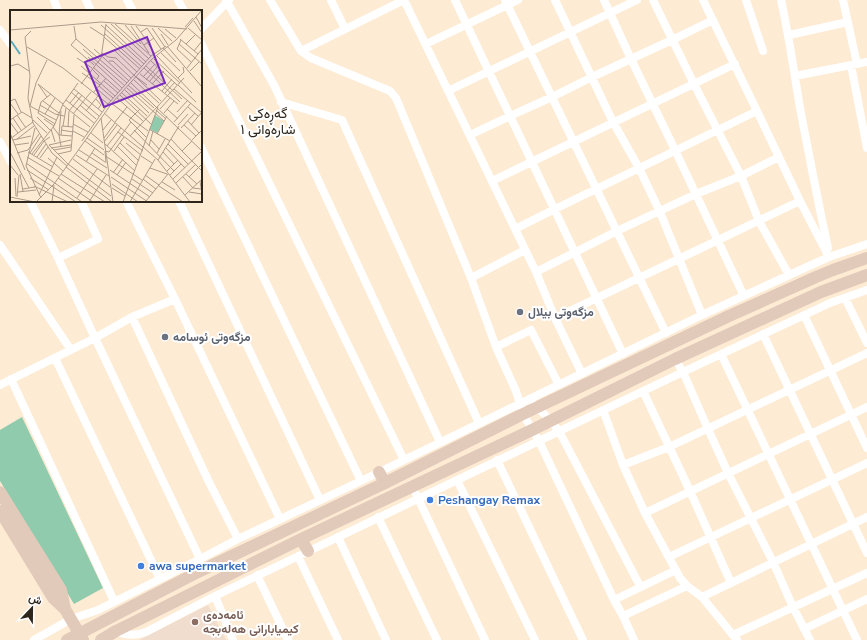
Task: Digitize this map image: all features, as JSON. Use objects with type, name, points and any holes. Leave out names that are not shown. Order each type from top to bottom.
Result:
[{"type":"main road","points":[[67,640],[81,636],[108,618],[197,565],[385,483],[521,409],[726,310],[867,258]]},
{"type":"main road","points":[[101,640],[119,635],[301,539],[532,430],[675,359],[821,292],[867,275]]},
{"type":"main road","points":[[379,472],[385,483]]},
{"type":"main road","points":[[0,492],[60,590],[68,614],[81,636]]},
{"type":"main road","points":[[0,511],[52,598],[68,614]]},
{"type":"main road","points":[[301,539],[303,553]]},
{"type":"street","points":[[54,0],[58,10]]},
{"type":"street","points":[[86,0],[91,10]]},
{"type":"street","points":[[127,0],[132,10]]},
{"type":"street","points":[[178,0],[183,10]]},
{"type":"street","points":[[270,0],[301,51],[311,58],[390,91],[396,98],[470,278],[496,347],[516,391],[521,409],[539,441],[634,640]]},
{"type":"street","points":[[331,0],[345,29]]},
{"type":"street","points":[[301,51],[404,0],[536,272],[555,318],[582,374]]},
{"type":"street","points":[[455,0],[623,354]]},
{"type":"street","points":[[426,44],[467,24],[506,2],[518,0]]},
{"type":"street","points":[[555,0],[613,122],[639,168],[660,212],[702,315]]},
{"type":"street","points":[[604,0],[744,296]]},
{"type":"street","points":[[448,91],[637,0]]},
{"type":"street","points":[[653,0],[716,130],[741,176],[758,222],[789,275]]},
{"type":"street","points":[[703,0],[800,201],[829,257]]},
{"type":"street","points":[[746,0],[763,52]]},
{"type":"street","points":[[782,0],[808,154],[829,257]]},
{"type":"street","points":[[844,0],[864,117],[867,148]]},
{"type":"street","points":[[202,28],[227,1],[274,85],[440,442]]},
{"type":"street","points":[[506,2],[666,333]]},
{"type":"street","points":[[470,135],[713,20]]},
{"type":"street","points":[[789,35],[848,22]]},
{"type":"street","points":[[0,30],[10,44]]},
{"type":"street","points":[[202,45],[404,460]]},
{"type":"street","points":[[795,76],[867,62]]},
{"type":"street","points":[[492,181],[735,64]]},
{"type":"street","points":[[281,102],[342,120],[479,423]]},
{"type":"street","points":[[515,229],[596,188],[757,111]]},
{"type":"street","points":[[0,142],[10,160]]},
{"type":"street","points":[[202,149],[361,481]]},
{"type":"street","points":[[536,272],[696,194],[741,176],[779,157]]},
{"type":"street","points":[[555,318],[800,201]]},
{"type":"street","points":[[30,202],[95,338],[197,565]]},
{"type":"street","points":[[58,258],[98,239],[81,202]]},
{"type":"street","points":[[126,202],[280,519]]},
{"type":"street","points":[[179,202],[320,500]]},
{"type":"street","points":[[533,403],[559,385],[702,315],[726,310],[744,296],[829,257],[867,244]]},
{"type":"street","points":[[0,245],[71,350]]},
{"type":"street","points":[[470,278],[525,250]]},
{"type":"street","points":[[108,618],[119,635],[142,634],[257,575],[497,460],[830,303],[867,290]]},
{"type":"street","points":[[845,298],[867,343]]},
{"type":"street","points":[[0,385],[95,338],[132,317],[174,299]]},
{"type":"street","points":[[804,315],[867,448]]},
{"type":"street","points":[[132,317],[208,480],[238,539]]},
{"type":"street","points":[[496,347],[531,330],[559,385]]},
{"type":"street","points":[[763,334],[867,553]]},
{"type":"street","points":[[623,465],[669,447],[867,353]]},
{"type":"street","points":[[721,354],[857,640]]},
{"type":"street","points":[[55,358],[160,579]]},
{"type":"street","points":[[675,359],[683,372],[728,473],[810,640]]},
{"type":"street","points":[[11,379],[114,601]]},
{"type":"street","points":[[516,391],[533,403],[559,431],[640,586]]},
{"type":"street","points":[[643,391],[731,583]]},
{"type":"street","points":[[645,513],[867,406]]},
{"type":"street","points":[[34,640],[68,614],[98,610],[160,579],[197,565],[238,539],[479,423],[521,409]]},
{"type":"street","points":[[603,410],[623,465],[645,513],[680,578],[687,586],[702,596],[735,637],[793,607],[867,573]]},
{"type":"street","points":[[497,460],[583,640]]},
{"type":"street","points":[[669,557],[867,463]]},
{"type":"street","points":[[457,480],[535,640]]},
{"type":"street","points":[[412,486],[485,640]]},
{"type":"street","points":[[378,517],[437,640]]},
{"type":"street","points":[[702,596],[867,517]]},
{"type":"street","points":[[338,537],[386,640]]},
{"type":"street","points":[[303,553],[338,640]]},
{"type":"street","points":[[614,600],[640,586],[676,570]]},
{"type":"street","points":[[257,575],[288,640]]},
{"type":"street","points":[[623,616],[687,586]]},
{"type":"street","points":[[215,596],[234,640]]},
{"type":"street","points":[[804,629],[867,599]]},
{"type":"shaded area","name":"ئامەدەی کیمیابارانی هەلەبجە","points":[[208,605],[226,640],[139,640]]},
{"type":"green space","points":[[22,417],[103,588],[74,604],[0,481],[0,430]]},
{"type":"place","name":"مزگەوتی بیلال","points":[[520,312]]},
{"type":"place","name":"مزگەوتی ئوسامە","points":[[165,337]]},
{"type":"place","name":"Peshangay Remax","points":[[430,500]]},
{"type":"place","name":"awa supermarket","points":[[141,566]]},
{"type":"place","name":"ئامەدەی کیمیابارانی هەلەبجە","points":[[195,622]]},
{"type":"district","name":"گەڕەکی شارەوانی ١","points":[[268,122]]}]
